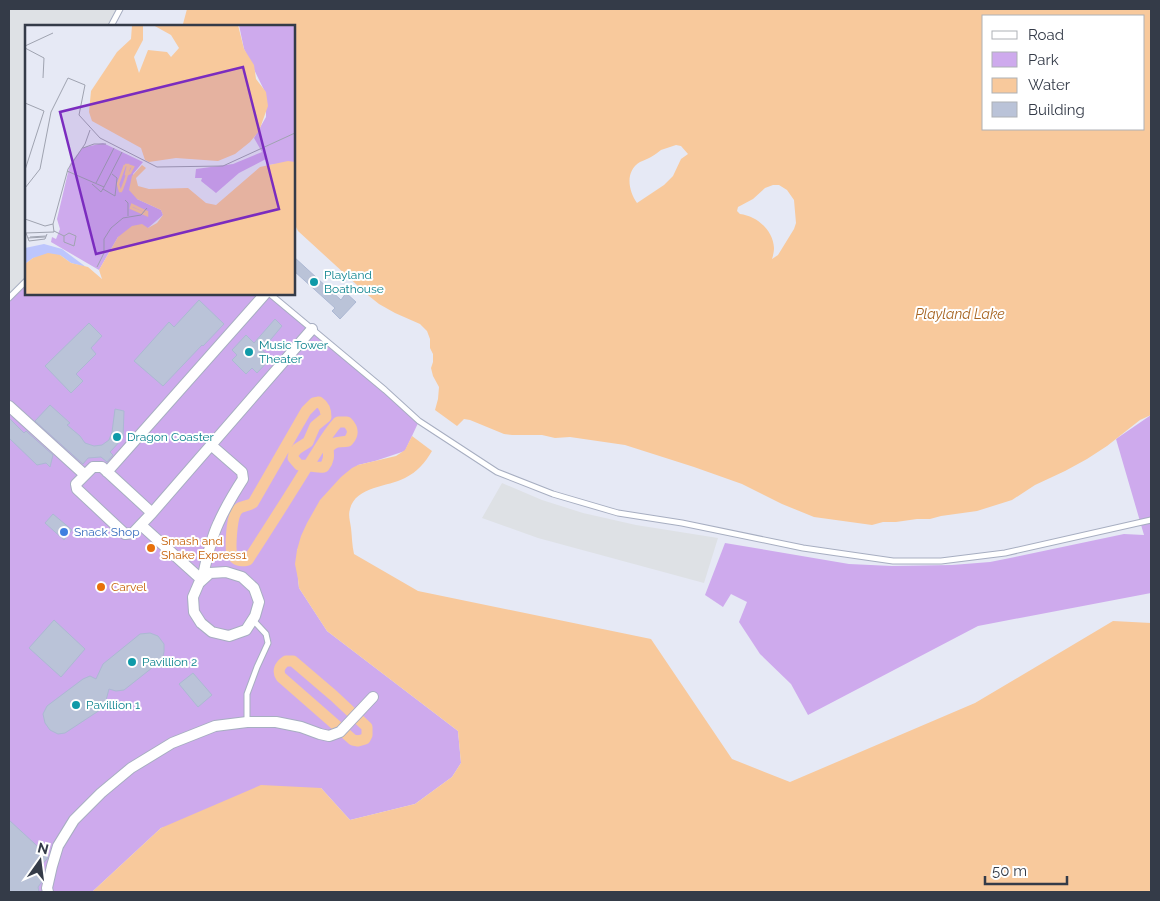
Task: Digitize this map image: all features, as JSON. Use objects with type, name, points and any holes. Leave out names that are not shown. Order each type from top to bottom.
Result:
[{"type":"street","points":[[107,472],[264,295]]},
{"type":"street","points":[[152,513],[102,467],[93,467],[76,484],[77,489],[125,534],[133,533],[152,513],[312,329]]},
{"type":"street","points":[[9,406],[85,474]]},
{"type":"street","points":[[202,580],[217,526],[230,499],[243,479],[242,472],[211,444]]},
{"type":"street","points":[[141,524],[202,580]]},
{"type":"street","points":[[226,572],[242,577],[254,588],[259,602],[255,616],[246,630],[229,636],[212,632],[201,623],[194,612],[194,597],[202,580],[210,573],[226,572]]},
{"type":"street","points":[[48,892],[52,866],[58,846],[74,820],[131,768],[172,743],[215,726],[248,722],[276,722],[301,727],[329,736],[340,732],[373,697]]},
{"type":"lane","points":[[111,25],[120,9]]},
{"type":"lane","points":[[9,298],[25,282]]},
{"type":"lane","points":[[271,295],[420,421],[497,472],[553,494],[618,513],[682,523],[803,548],[893,561],[941,560],[1005,553],[1151,520]]},
{"type":"lane","points":[[248,722],[247,694],[268,643],[266,634],[253,620]]},
{"type":"green space","points":[[25,283],[25,295],[274,295],[419,421],[405,451],[358,465],[297,550],[298,579],[299,588],[327,631],[458,731],[461,763],[452,777],[415,804],[350,820],[321,788],[161,828],[92,892],[9,892],[9,299]]},
{"type":"green space","points":[[1151,415],[1151,593],[978,626],[808,715],[791,684],[760,654],[739,622],[747,602],[731,594],[723,607],[705,595],[725,543],[849,564],[892,566],[952,565],[990,562],[1124,534],[1144,535],[1116,439]]},
{"type":"shaded area","points":[[9,9],[120,9],[112,25],[25,25],[25,282],[9,298]]},
{"type":"shaded area","points":[[502,483],[542,500],[583,513],[636,525],[718,538],[704,583],[538,538],[482,518]]},
{"type":"water","name":"Playland Lake","points":[[187,9],[1151,9],[1151,415],[1140,420],[1087,459],[1035,485],[1012,500],[977,511],[930,519],[883,522],[872,525],[814,517],[782,504],[742,484],[625,445],[570,437],[555,438],[542,435],[504,434],[464,419],[457,426],[435,410],[439,387],[431,368],[433,354],[427,331],[420,324],[395,313],[369,296],[298,231],[295,225],[295,25],[182,25]],"holes":[[[676,145],[681,146],[688,154],[681,159],[673,176],[664,185],[637,203],[630,187],[632,170],[640,162],[661,150]],[[779,185],[787,190],[794,200],[796,223],[778,255],[772,259],[774,249],[771,235],[758,221],[737,211],[738,207],[753,199],[765,188]]]},
{"type":"water","points":[[412,436],[432,451],[420,467],[409,476],[366,491],[353,501],[349,516],[354,554],[418,591],[651,639],[732,759],[790,782],[975,703],[1113,621],[1151,623],[1151,892],[92,892],[161,828],[261,785],[321,788],[350,820],[415,804],[452,777],[461,763],[458,731],[327,631],[299,588],[295,564],[301,536],[307,523],[320,500],[341,477],[358,465],[396,456],[405,450]]},
{"type":"building","name":"Playland Boathouse","points":[[295,258],[341,300],[346,293],[356,302],[340,319],[332,311],[335,308],[295,272]]},
{"type":"building","points":[[199,300],[224,324],[163,386],[134,361],[169,322],[174,327]]},
{"type":"building","name":"Music Tower Theater","points":[[275,319],[282,326],[262,350],[271,358],[257,373],[252,368],[246,374],[232,360],[237,355],[232,350],[246,335],[254,343]]},
{"type":"building","points":[[89,323],[102,336],[91,348],[96,354],[76,374],[83,381],[71,393],[45,366]]},
{"type":"building","name":"Dragon Coaster","points":[[50,405],[70,423],[67,425],[85,443],[94,446],[102,445],[109,440],[115,409],[124,411],[123,438],[110,452],[113,455],[107,462],[101,457],[88,458],[83,464],[35,421]]},
{"type":"building","points":[[9,418],[24,433],[26,431],[53,455],[50,467],[46,463],[37,465],[9,438]]},
{"type":"building","points":[[53,514],[72,530],[64,540],[45,523]]},
{"type":"building","points":[[54,620],[85,649],[61,677],[29,648]]},
{"type":"building","points":[[150,633],[158,636],[164,644],[162,660],[124,690],[116,691],[109,689],[105,704],[100,710],[65,733],[58,734],[50,730],[45,723],[43,714],[47,706],[83,679],[90,676],[96,679],[103,664],[140,634]]},
{"type":"building","points":[[193,673],[212,695],[198,707],[179,684]]},
{"type":"building","points":[[9,820],[48,856],[37,870],[43,876],[38,887],[39,892],[9,892]]},
{"type":"waterway","points":[[306,411],[253,503],[239,508],[236,512],[232,527],[231,548],[233,556],[238,560],[248,560],[307,467],[311,462],[326,438],[338,422],[347,422],[352,429],[351,436],[348,441],[336,442],[330,446],[328,449],[328,461],[324,467],[315,467],[308,466],[305,465],[299,465],[293,458],[294,453],[308,442],[315,426],[326,417],[325,409],[319,402],[314,403],[306,411]]},
{"type":"waterway","points":[[286,661],[293,661],[367,727],[365,739],[353,740],[281,677],[279,673],[280,668],[286,661]]},
{"type":"place","name":"Playland Boathouse","points":[[314,282]]},
{"type":"place","name":"Music Tower Theater","points":[[249,352]]},
{"type":"place","name":"Dragon Coaster","points":[[117,437]]},
{"type":"place","name":"Snack Shop","points":[[64,532]]},
{"type":"place","name":"Smash and Shake Express1","points":[[151,548]]},
{"type":"place","name":"Carvel","points":[[101,587]]},
{"type":"place","name":"Pavillion 2","points":[[132,662]]},
{"type":"place","name":"Pavillion 1","points":[[76,705]]}]
